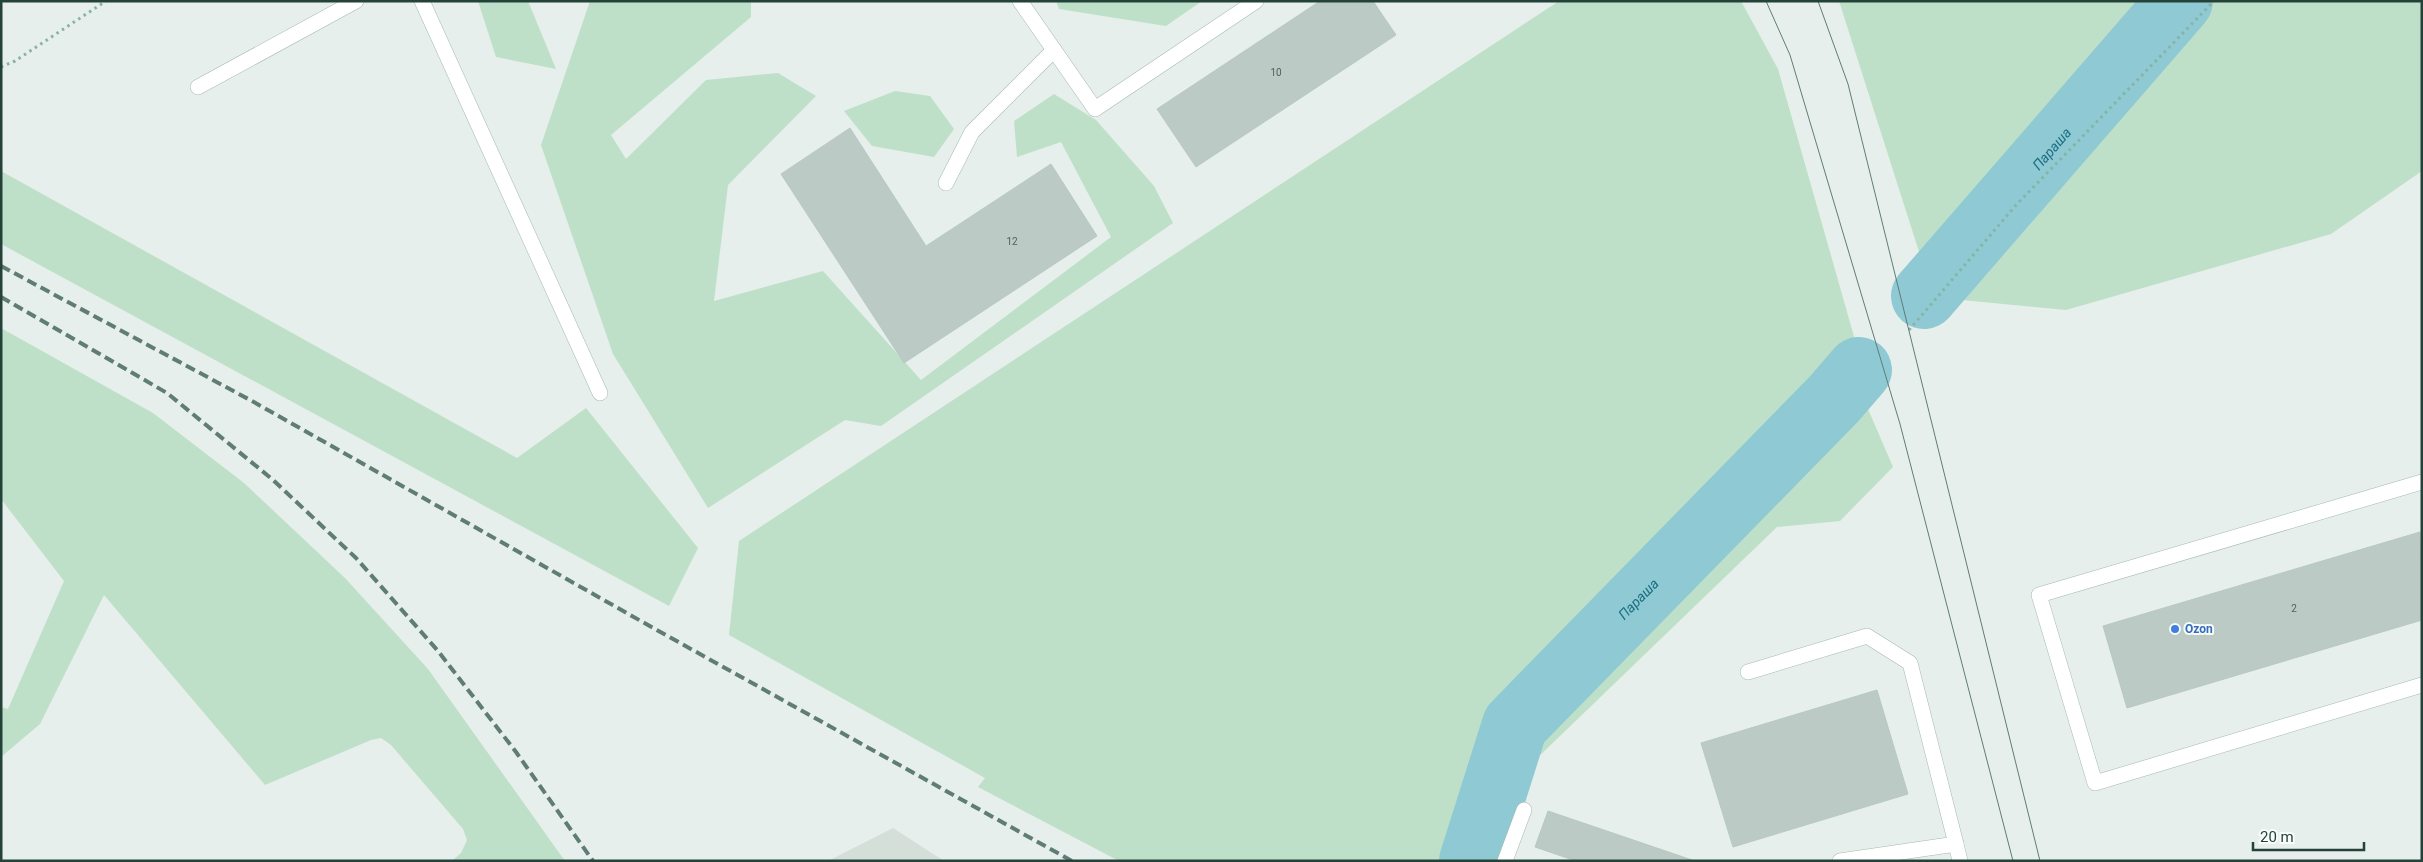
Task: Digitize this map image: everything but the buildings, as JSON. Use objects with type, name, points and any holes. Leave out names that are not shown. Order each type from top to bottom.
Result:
[{"type":"street","points":[[198,87],[356,1]]},
{"type":"street","points":[[422,1],[600,393]]},
{"type":"street","points":[[1020,1],[1095,109],[1256,1]]},
{"type":"street","points":[[946,183],[972,132],[1054,50]]},
{"type":"street","points":[[2422,482],[2039,595],[2095,783],[2422,685]]},
{"type":"street","points":[[1748,672],[1867,636],[1910,663],[1960,861]]},
{"type":"street","points":[[1505,861],[1524,810]]},
{"type":"street","points":[[1840,861],[1956,844]]},
{"type":"path","points":[[1,67],[15,61],[106,1]]},
{"type":"path","points":[[1909,330],[2017,204],[2214,1]]},
{"type":"shaded area","points":[[893,828],[944,861],[828,861]]},
{"type":"green space","points":[[478,1],[528,1],[556,69],[496,57]]},
{"type":"green space","points":[[590,1],[751,1],[751,17],[611,135],[626,159],[706,80],[778,73],[816,96],[728,185],[714,301],[823,271],[921,380],[1111,237],[1061,142],[1017,157],[1014,121],[1054,94],[1096,120],[1154,186],[1173,223],[881,426],[845,420],[708,508],[613,354],[541,145]]},
{"type":"green space","points":[[1056,1],[1202,1],[1166,26],[1059,9]]},
{"type":"green space","points":[[1559,1],[1741,1],[1778,69],[1855,340],[1843,351],[1893,467],[1840,521],[1777,527],[1533,762],[1488,861],[1119,861],[978,787],[985,778],[729,635],[739,541]]},
{"type":"green space","points":[[1839,1],[2175,1],[1943,266],[1921,258]]},
{"type":"green space","points":[[2190,1],[2422,1],[2422,171],[2331,234],[2066,310],[1931,297]]},
{"type":"green space","points":[[895,91],[930,96],[954,129],[934,157],[872,146],[844,111]]},
{"type":"green space","points":[[1,171],[517,458],[586,408],[698,548],[669,606],[1,244]]},
{"type":"green space","points":[[1,328],[153,413],[244,483],[345,578],[428,669],[565,861],[452,861],[461,853],[467,840],[463,829],[391,745],[381,738],[371,740],[265,785],[104,595],[40,724],[1,757],[1,707],[8,709],[64,581],[1,499]]},
{"type":"waterway","name":"Параша","points":[[1924,296],[2180,1]]},
{"type":"waterway","name":"Параша","points":[[1472,861],[1515,725],[1834,399],[1859,370]]},
{"type":"tram line","points":[[1766,1],[1790,55],[1900,424],[2013,861]]},
{"type":"tram line","points":[[1818,1],[1848,84],[2040,861]]},
{"type":"railway","points":[[1,266],[252,401],[655,629],[1072,861]]},
{"type":"railway","points":[[1,297],[167,393],[272,479],[356,558],[438,651],[516,752],[593,861]]},
{"type":"place","name":"Ozon","points":[[2175,629]]}]
